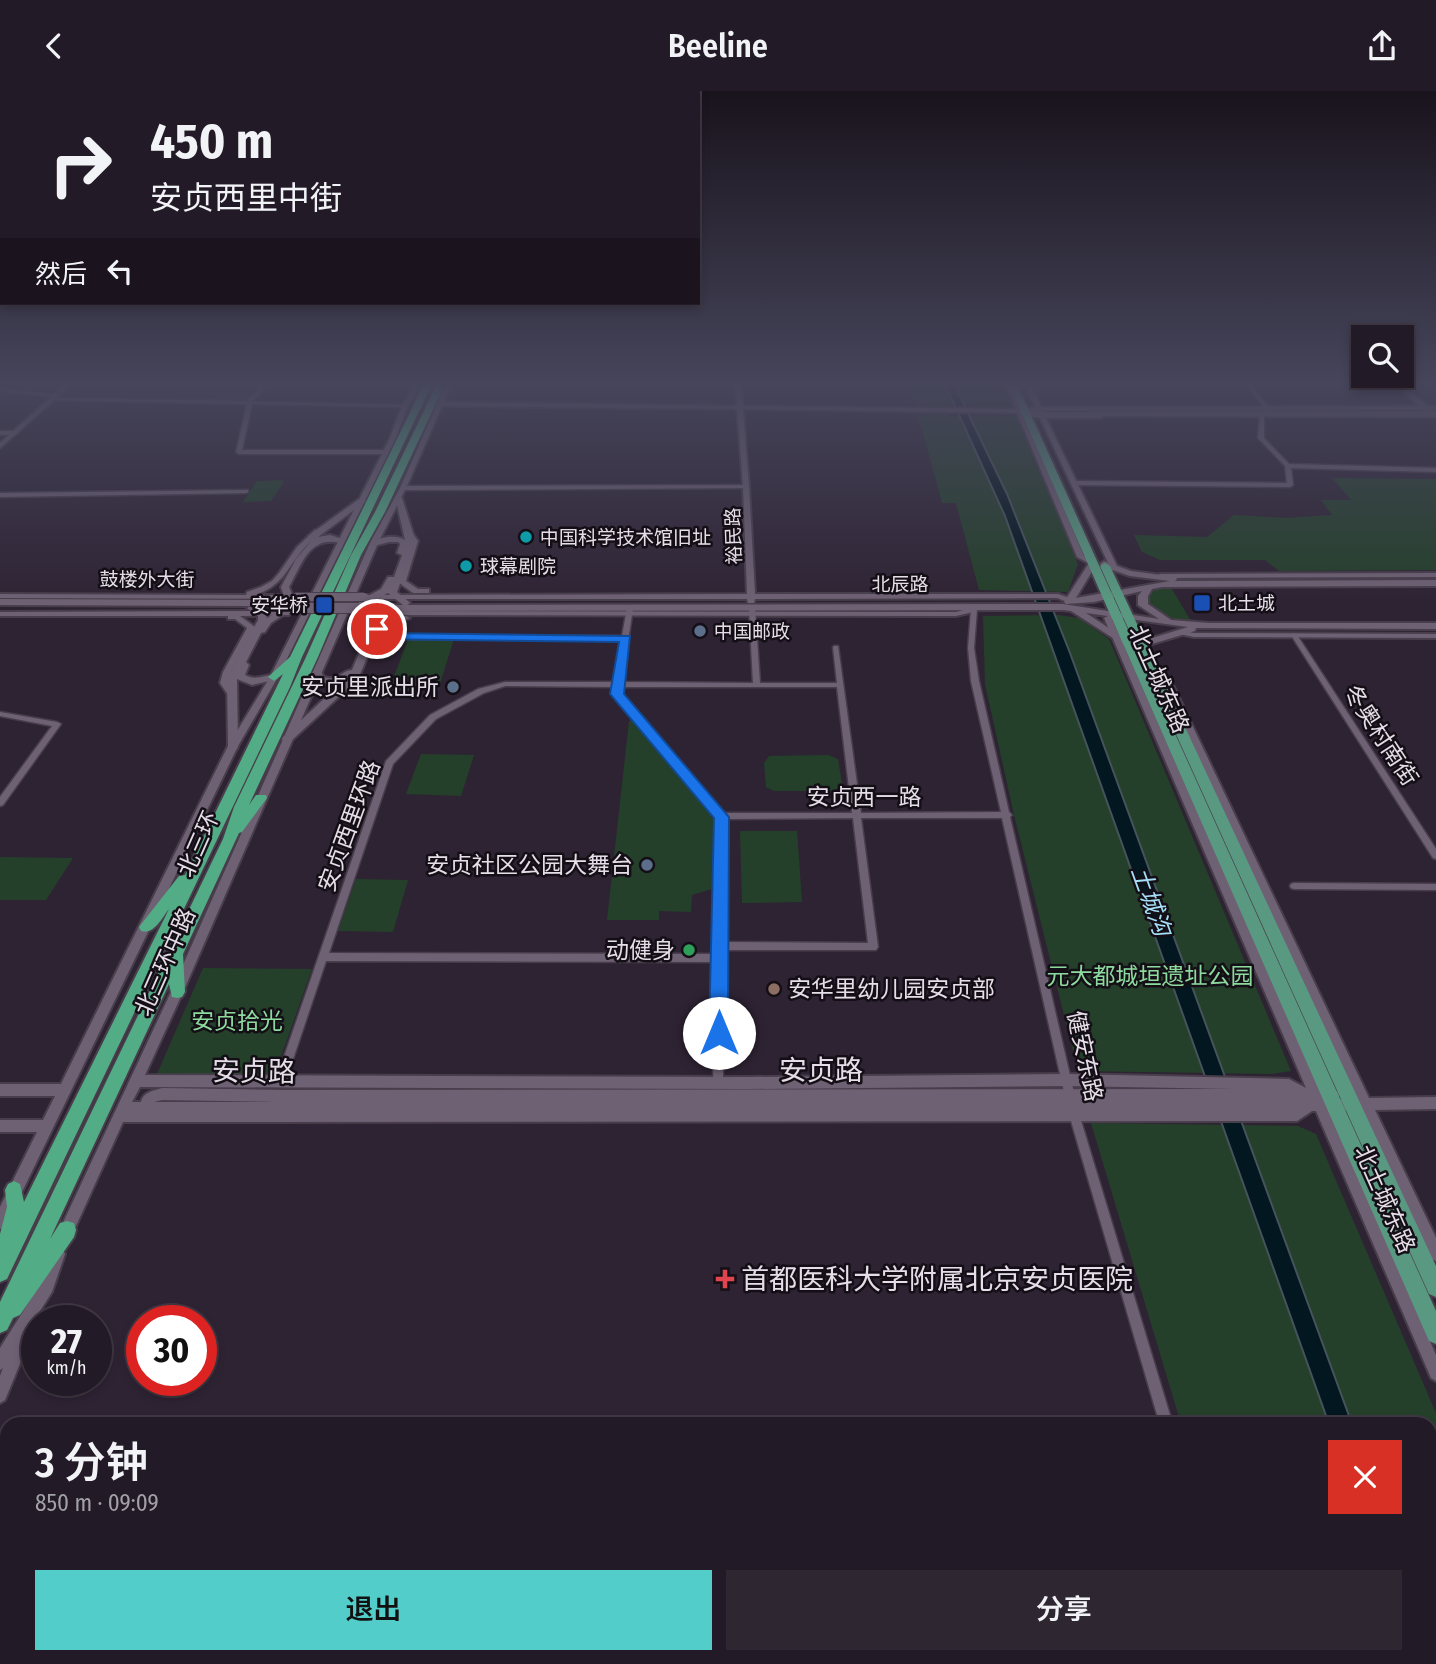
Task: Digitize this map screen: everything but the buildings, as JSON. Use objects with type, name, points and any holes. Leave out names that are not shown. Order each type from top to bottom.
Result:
[{"type":"highway","name":"北三环","points":[[0,1323],[230,839],[240,807],[312,657],[364,506],[390,457]]},
{"type":"highway","name":"北三环","points":[[0,1272],[284,687],[348,548],[380,512],[405,457]]},
{"type":"highway","points":[[364,506],[370,484]]},
{"type":"highway","points":[[380,512],[404,486]]},
{"type":"highway","points":[[348,548],[374,543]]},
{"type":"highway","points":[[274,677],[296,657]]},
{"type":"highway","points":[[312,657],[317,674]]},
{"type":"highway","points":[[230,839],[261,798]]},
{"type":"highway","points":[[146,927],[196,865]]},
{"type":"highway","points":[[175,951],[177,992]]},
{"type":"highway","points":[[0,1272],[16,1207],[14,1190]]},
{"type":"highway","points":[[0,1323],[22,1298],[67,1230]]},
{"type":"main road","points":[[1054,457],[1123,615]]},
{"type":"main road","points":[[287,739],[354,677],[377,623],[404,605],[392,593],[392,587],[409,549],[410,536],[398,498]]},
{"type":"main road","points":[[233,746],[232,679],[263,620],[256,608],[281,587],[307,543],[320,531],[364,506]]},
{"type":"main road","points":[[289,605],[285,587],[310,544],[321,538],[348,548]]},
{"type":"main road","points":[[274,677],[253,682],[240,676],[264,626],[289,605],[364,605],[388,587],[404,544],[401,540],[389,539],[374,543]]},
{"type":"main road","points":[[1102,566],[1194,583]]},
{"type":"main road","points":[[1102,566],[1114,595]]},
{"type":"main road","points":[[1102,566],[1065,603],[1116,636],[1136,645],[1178,628],[1209,626],[1436,626]]},
{"type":"main road","name":"北辰路","points":[[1065,603],[1149,587],[1194,583],[1436,583]]},
{"type":"main road","points":[[1149,587],[1143,596],[1143,605],[1178,628]]},
{"type":"main road","points":[[5,602],[35,596]]},
{"type":"main road","name":"鼓楼外大街","points":[[5,602],[256,608]]},
{"type":"main road","name":"北辰路","points":[[404,605],[630,611],[752,605],[974,609],[1030,602]]},
{"type":"main road","name":"北辰路","points":[[364,605],[1030,602],[1065,603],[1178,628]]},
{"type":"main road","name":"鼓楼外大街","points":[[0,608],[256,608],[289,605]]},
{"type":"main road","points":[[317,674],[320,679],[333,682],[341,681],[349,675],[374,618],[364,605]]},
{"type":"main road","name":"北土城东路","points":[[1123,615],[1193,761],[1329,1101],[1436,1287]]},
{"type":"main road","name":"北土城东路","points":[[1136,645],[1158,681],[1193,761],[1329,1101],[1436,1334]]},
{"type":"street","points":[[370,484],[383,457]]},
{"type":"street","name":"北三环中路","points":[[0,1362],[47,1287],[67,1230],[177,992],[374,543],[417,457]]},
{"type":"street","name":"裕民路","points":[[745,457],[752,605]]},
{"type":"street","points":[[1049,457],[1081,557],[1102,566]]},
{"type":"street","points":[[1060,457],[1074,483],[1102,566]]},
{"type":"street","points":[[1074,483],[1290,485],[1288,466],[1280,457]]},
{"type":"street","points":[[1288,466],[1436,470]]},
{"type":"street","points":[[404,486],[747,486]]},
{"type":"street","points":[[0,495],[246,491]]},
{"type":"street","points":[[185,597],[252,594],[276,583],[303,543],[320,531]]},
{"type":"street","points":[[410,536],[414,541],[414,548],[402,582],[416,591],[466,591],[472,597]]},
{"type":"street","name":"北三环中路","points":[[0,1222],[233,746],[348,548]]},
{"type":"street","points":[[1160,576],[1436,575]]},
{"type":"street","name":"鼓楼外大街","points":[[0,596],[269,597],[289,605]]},
{"type":"street","name":"北辰路","points":[[364,605],[396,597],[472,597],[752,605]]},
{"type":"street","name":"北辰路","points":[[364,605],[388,614],[630,611]]},
{"type":"street","points":[[752,605],[757,684]]},
{"type":"street","name":"鼓楼外大街","points":[[0,614],[173,614],[256,608]]},
{"type":"street","name":"健安东路","points":[[974,609],[971,648],[975,681],[1072,1105],[1165,1417]]},
{"type":"street","points":[[630,611],[617,694],[721,817],[718,1083]]},
{"type":"street","points":[[173,614],[190,618],[237,617],[251,627],[224,683],[233,696]]},
{"type":"street","points":[[338,694],[352,685],[377,629],[401,618],[452,618],[468,614]]},
{"type":"street","name":"北土城东路","points":[[1123,615],[1108,618],[1329,1101],[1436,1373]]},
{"type":"street","name":"北辰路","points":[[1178,628],[1194,635],[1436,636]]},
{"type":"street","name":"冬奥村南街","points":[[1294,635],[1436,856]]},
{"type":"street","points":[[374,637],[626,638]]},
{"type":"street","points":[[719,946],[873,947],[836,647]]},
{"type":"street","name":"安贞西里环路","points":[[281,1080],[384,773],[389,763],[418,731],[455,703],[505,684],[841,685]]},
{"type":"street","points":[[0,714],[57,724],[1,800]]},
{"type":"street","name":"安贞西一路","points":[[721,817],[1007,815]]},
{"type":"street","points":[[1294,887],[1436,887]]},
{"type":"street","points":[[323,957],[719,958]]},
{"type":"street","points":[[150,1107],[147,1101],[151,1097],[209,1080]]},
{"type":"street","points":[[347,1080],[366,1096]]},
{"type":"street","name":"安贞路","points":[[122,1112],[363,1115],[632,1111],[750,1100],[1068,1080],[1139,1081],[1199,1099]]},
{"type":"street","name":"安贞路","points":[[136,1081],[718,1083],[750,1100],[1072,1105],[1164,1094],[1199,1099]]},
{"type":"street","points":[[1139,1081],[1164,1094]]},
{"type":"street","points":[[592,1095],[605,1082]]},
{"type":"street","points":[[0,1090],[65,1090]]},
{"type":"street","name":"安贞路","points":[[168,1094],[592,1095],[1072,1105],[1199,1099],[1436,1103]]},
{"type":"street","points":[[1199,1099],[1254,1100],[1297,1115],[1329,1101]]},
{"type":"street","name":"北土城东路","points":[[1329,1101],[1436,1254]]},
{"type":"street","name":"安贞路","points":[[122,1112],[150,1107],[632,1111]]},
{"type":"street","points":[[363,1115],[375,1107]]},
{"type":"street","points":[[0,1126],[46,1126]]},
{"type":"street","points":[[0,1395],[47,1287]]},
{"type":"green space","points":[[930,457],[1034,457],[1078,564],[1068,592],[979,590],[956,503],[942,503]]},
{"type":"green space","points":[[1332,478],[1436,479],[1436,570],[1279,571],[1265,560],[1160,560],[1142,552],[1134,535],[1207,537],[1234,515],[1287,518],[1332,515],[1321,500],[1351,500]]},
{"type":"green space","points":[[257,481],[284,482],[271,501],[243,502]]},
{"type":"green space","points":[[1157,588],[1172,589],[1191,621],[1171,620],[1148,609],[1146,596]]},
{"type":"green space","name":"元大都城垣遗址公园","points":[[1058,615],[1079,618],[1109,639],[1291,1071],[1272,1074],[1078,1071],[1014,815],[985,684],[983,616]]},
{"type":"green space","points":[[408,639],[454,639],[438,690],[389,690]]},
{"type":"green space","points":[[629,721],[634,721],[714,818],[712,889],[692,895],[691,912],[659,911],[659,920],[607,920]]},
{"type":"green space","points":[[421,754],[474,755],[461,796],[406,794]]},
{"type":"green space","points":[[828,755],[838,759],[842,784],[834,791],[774,791],[766,787],[764,763],[769,756]]},
{"type":"green space","points":[[740,831],[797,831],[802,902],[742,903]]},
{"type":"green space","points":[[0,857],[73,858],[46,900],[0,900]]},
{"type":"green space","points":[[356,879],[408,880],[393,932],[338,931]]},
{"type":"green space","name":"安贞拾光","points":[[203,968],[312,969],[275,1074],[157,1074]]},
{"type":"green space","points":[[1091,1123],[1298,1126],[1316,1134],[1436,1417],[1179,1417]]},
{"type":"water","name":"土城沟","points":[[978,457],[989,457],[1007,494],[1070,653],[1349,1417],[1327,1417],[1005,516]]},
{"type":"place","name":"中国科学技术馆旧址","points":[[526,537]]},
{"type":"place","name":"球幕剧院","points":[[466,566]]},
{"type":"place","name":"北土城","points":[[1202,603]]},
{"type":"place","name":"安华桥","points":[[324,605]]},
{"type":"place","name":"中国邮政","points":[[700,631]]},
{"type":"place","name":"安贞里派出所","points":[[453,687]]},
{"type":"place","name":"安贞社区公园大舞台","points":[[647,865]]},
{"type":"place","name":"动健身","points":[[689,950]]},
{"type":"place","name":"安华里幼儿园安贞部","points":[[774,989]]},
{"type":"place","name":"首都医科大学附属北京安贞医院","points":[[725,1279]]},
{"type":"route","points":[[377,629],[374,637],[626,638],[617,694],[721,817],[719,1033]]}]
